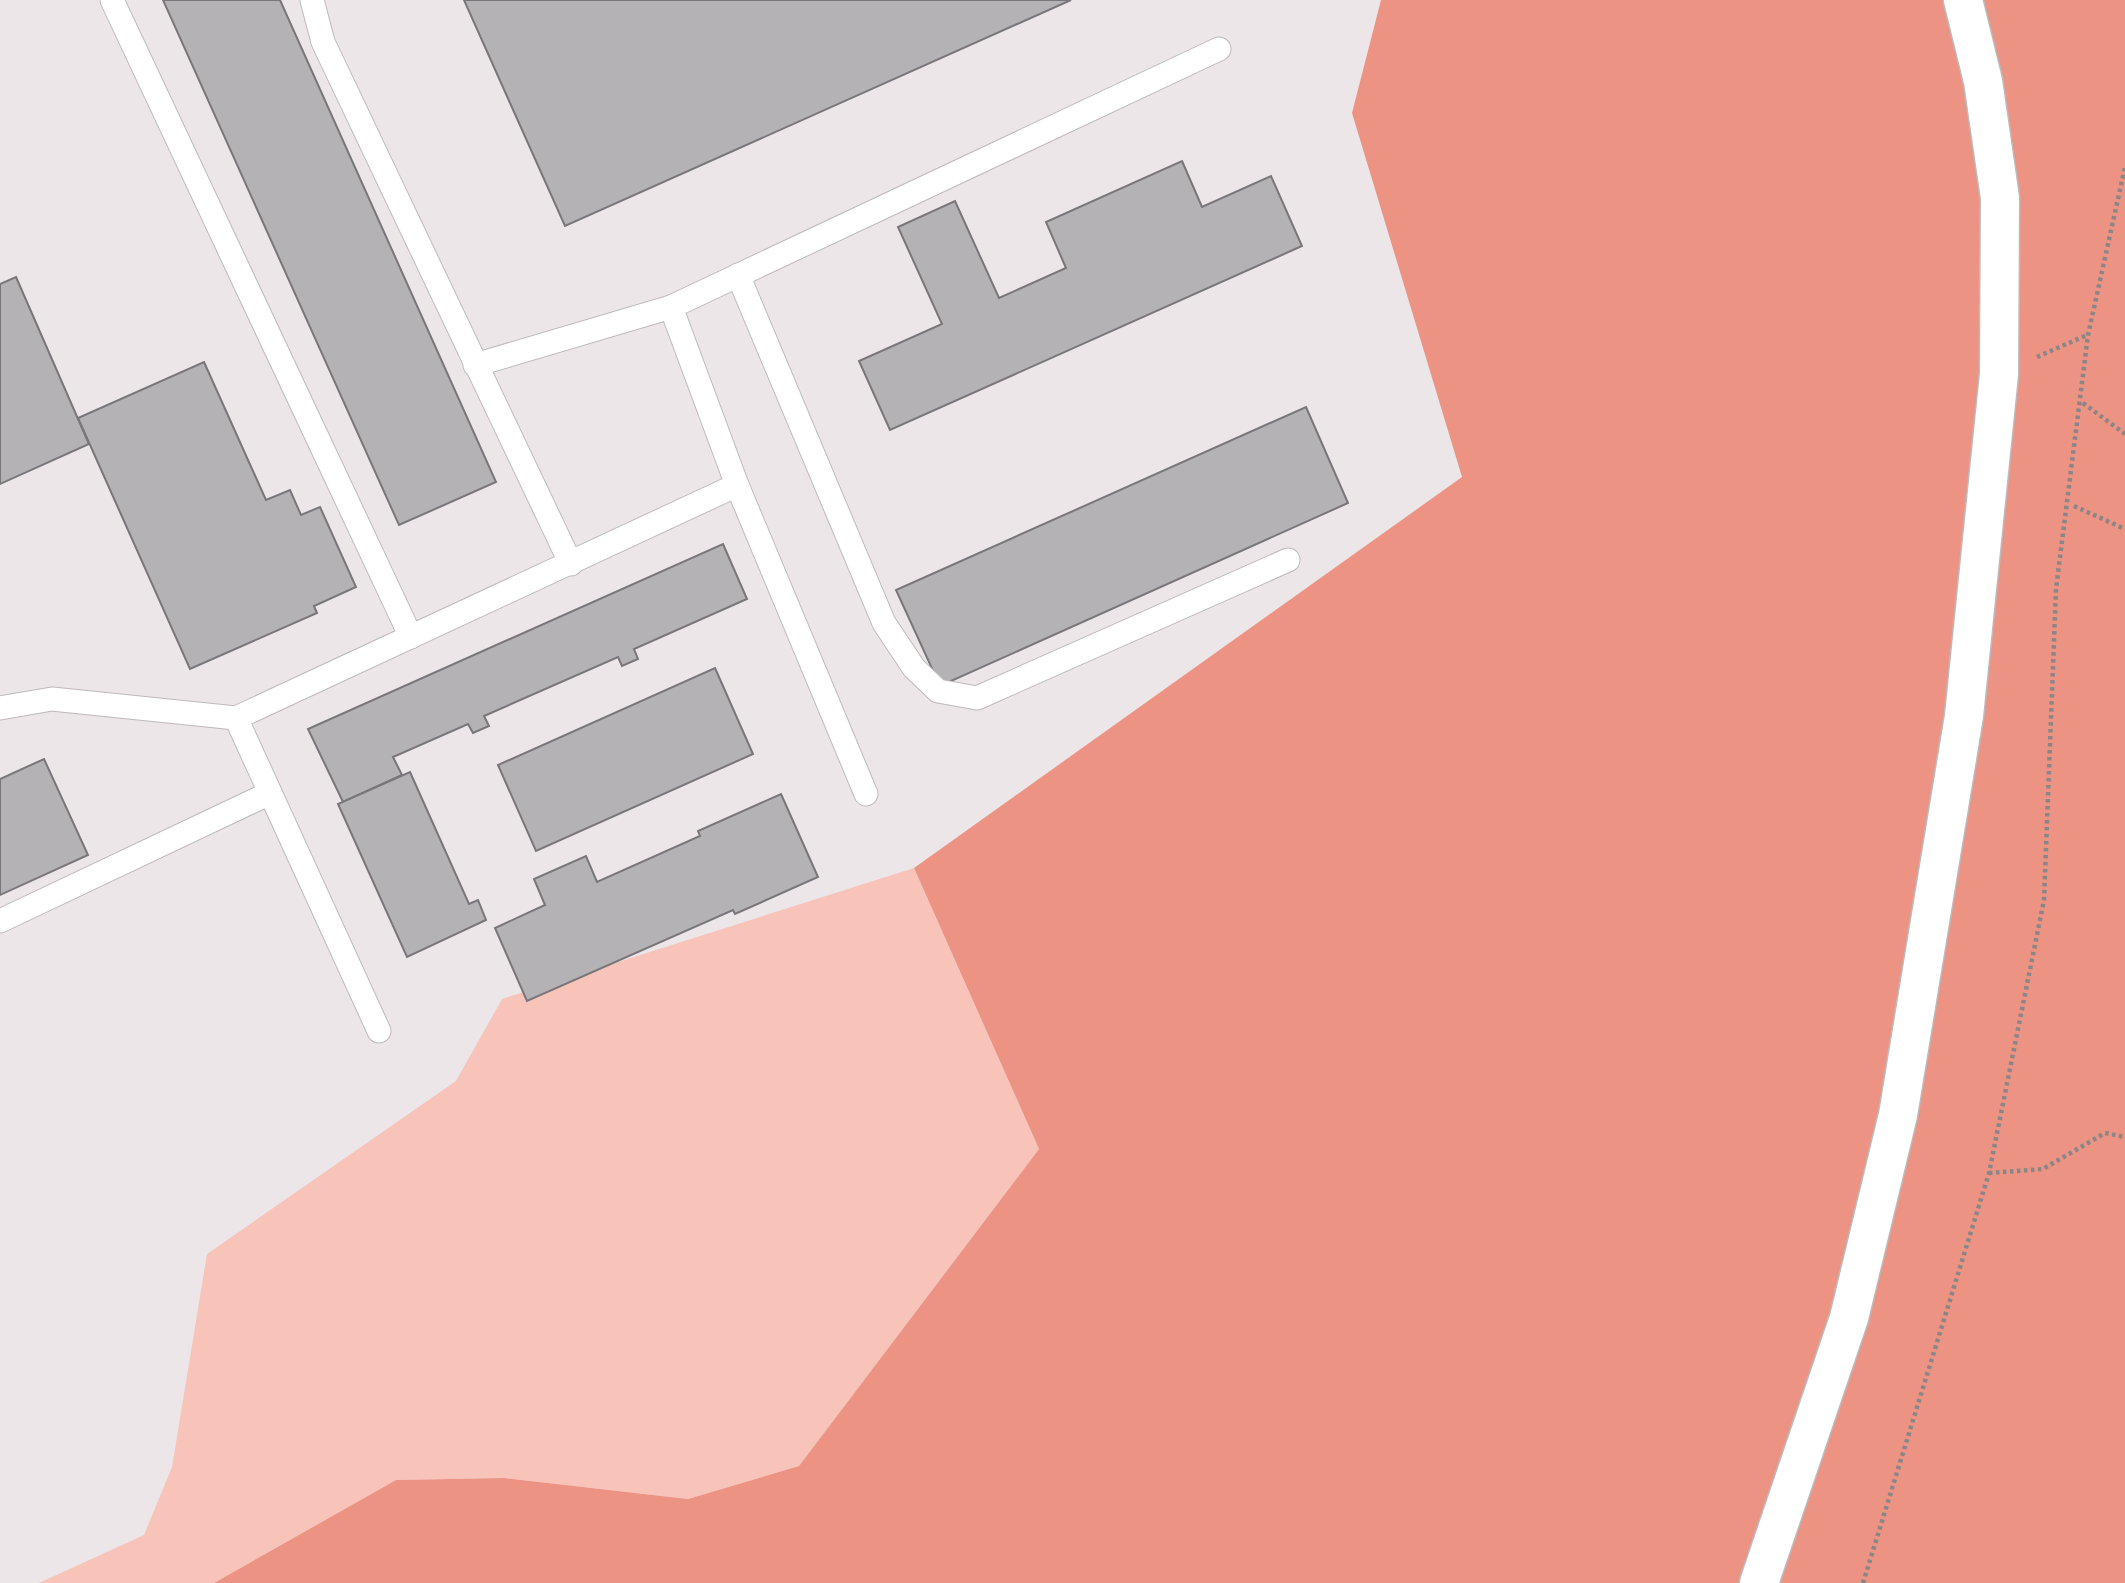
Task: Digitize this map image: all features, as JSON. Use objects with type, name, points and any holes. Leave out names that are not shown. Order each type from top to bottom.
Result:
[{"type":"street","points":[[1759,1583],[1849,1318],[1898,1115],[1964,716],[1999,374],[2000,198],[1983,81],[1963,0]]},
{"type":"lane","points":[[112,0],[411,637]]},
{"type":"lane","points":[[312,0],[323,42],[571,564]]},
{"type":"lane","points":[[475,365],[671,307],[1219,49]]},
{"type":"lane","points":[[738,275],[884,623],[914,668],[938,691],[977,698],[1287,560]]},
{"type":"lane","points":[[671,307],[737,485],[866,794]]},
{"type":"lane","points":[[0,708],[52,699],[236,718],[737,485]]},
{"type":"lane","points":[[236,718],[379,1031]]},
{"type":"lane","points":[[0,921],[270,793]]},
{"type":"path","points":[[1863,1583],[1989,1173],[2044,900],[2056,589],[2088,335],[2125,167]]},
{"type":"path","points":[[1999,374],[2088,335]]},
{"type":"path","points":[[2083,403],[2125,434]]},
{"type":"path","points":[[2074,506],[2125,529]]},
{"type":"path","points":[[1989,1173],[2043,1169],[2105,1133],[2125,1138]]},
{"type":"shaded area","points":[[1381,0],[2125,0],[2125,1583],[214,1583],[396,1480],[504,1478],[688,1499],[799,1466],[1039,1149],[914,868],[1462,477],[1352,113]]},
{"type":"shaded area","points":[[914,868],[1039,1149],[799,1466],[688,1499],[504,1478],[396,1480],[214,1583],[39,1583],[144,1535],[172,1467],[207,1254],[456,1081],[502,999]]},
{"type":"building","points":[[163,0],[280,0],[496,482],[399,525]]},
{"type":"building","points":[[464,0],[1071,0],[565,226]]},
{"type":"building","points":[[1182,161],[1202,207],[1271,176],[1302,246],[890,430],[859,361],[942,324],[898,227],[955,201],[999,298],[1066,268],[1046,222]]},
{"type":"building","points":[[16,277],[89,444],[0,484],[0,284]]},
{"type":"building","points":[[204,362],[266,500],[290,490],[301,515],[320,507],[356,587],[314,606],[317,613],[190,669],[78,418]]},
{"type":"building","points":[[1306,407],[1348,503],[940,686],[896,590]]},
{"type":"building","points":[[723,544],[747,599],[634,649],[638,659],[622,666],[618,657],[484,716],[489,726],[473,733],[468,724],[393,757],[402,775],[343,802],[308,729]]},
{"type":"building","points":[[715,668],[753,754],[536,851],[498,765]]},
{"type":"building","points":[[44,759],[88,855],[0,895],[0,779]]},
{"type":"building","points":[[410,772],[469,904],[478,900],[486,920],[407,957],[338,804]]},
{"type":"building","points":[[781,794],[818,877],[735,914],[733,910],[527,1001],[495,928],[545,905],[534,879],[586,856],[597,882],[700,836],[698,831]]}]
